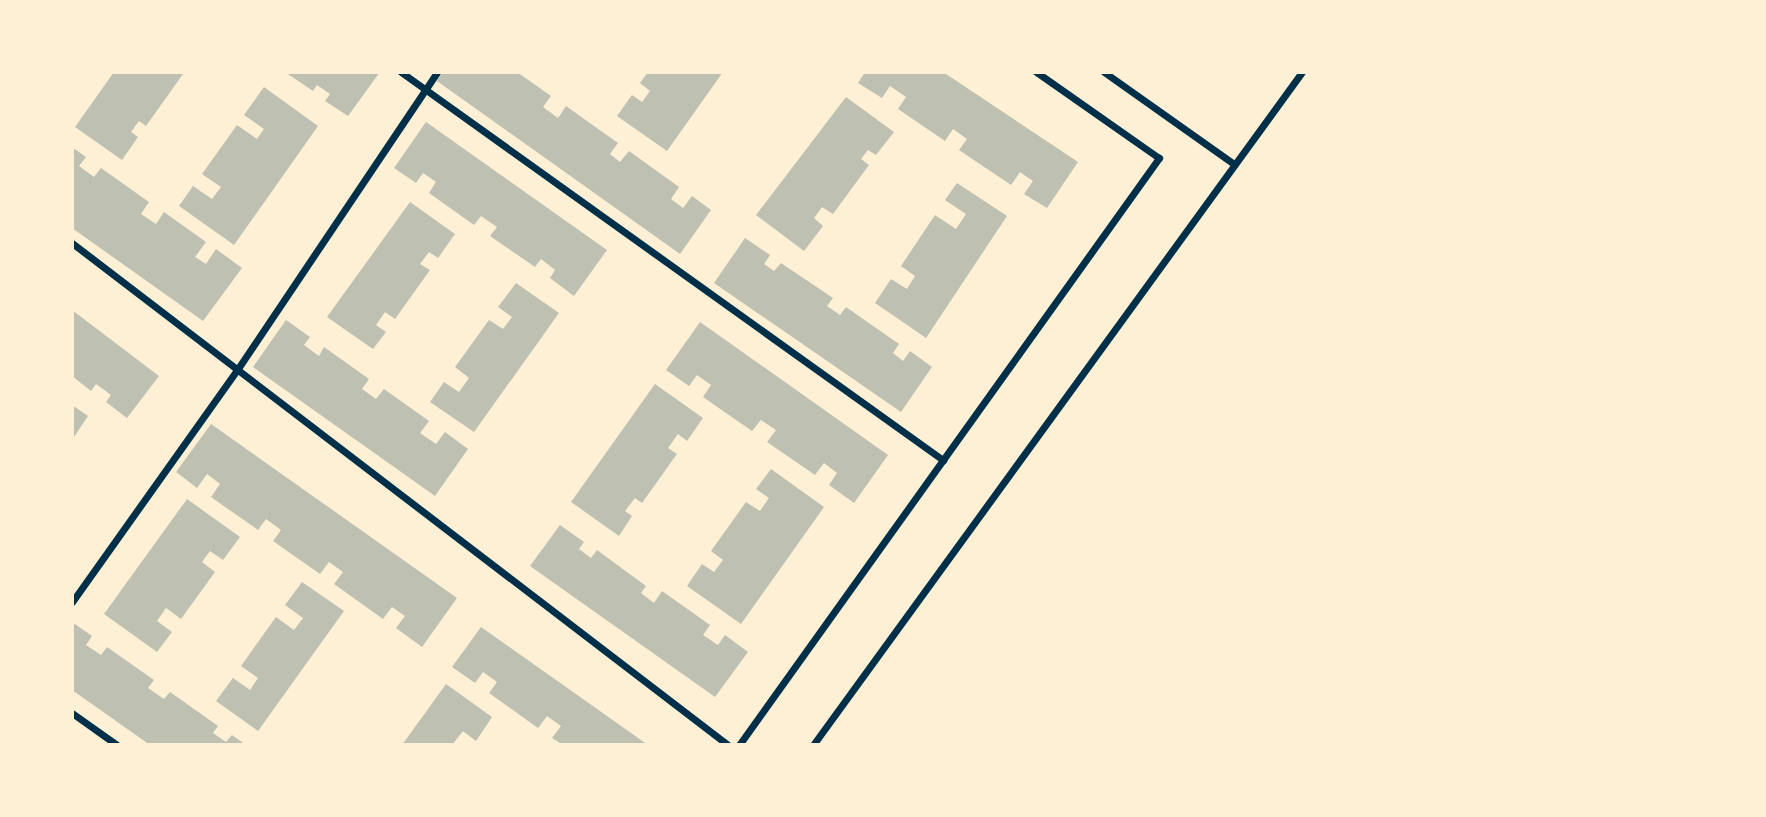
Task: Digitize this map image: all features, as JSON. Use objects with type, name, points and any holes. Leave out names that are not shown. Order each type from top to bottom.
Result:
[{"type":"street","points":[[401,72],[943,460]]},
{"type":"street","points":[[72,602],[237,370],[437,72]]},
{"type":"street","points":[[739,745],[1159,158],[1036,72]]},
{"type":"street","points":[[1104,72],[1234,164]]},
{"type":"street","points":[[813,745],[1302,72]]},
{"type":"street","points":[[72,243],[728,745]]},
{"type":"street","points":[[72,713],[117,745]]},
{"type":"building","points":[[114,72],[183,74],[146,126],[139,121],[131,132],[138,137],[122,160],[75,127]]},
{"type":"building","points":[[285,72],[380,72],[348,116],[325,101],[330,94],[317,85],[313,91]]},
{"type":"building","points":[[443,72],[517,72],[551,96],[543,107],[558,118],[566,106],[618,143],[610,154],[620,162],[629,151],[679,187],[671,199],[683,208],[692,196],[711,210],[680,254],[437,81]]},
{"type":"building","points":[[648,72],[723,72],[667,151],[617,116],[632,95],[642,102],[650,91],[640,83]]},
{"type":"building","points":[[865,72],[943,72],[1078,162],[1047,208],[1024,194],[1033,181],[1020,172],[1011,185],[959,150],[967,139],[953,129],[945,141],[898,109],[906,97],[890,86],[882,98],[858,83]]},
{"type":"building","points":[[264,87],[318,126],[234,245],[179,206],[193,186],[212,199],[221,187],[202,174],[237,125],[257,139],[264,129],[244,115]]},
{"type":"building","points":[[846,97],[894,132],[876,155],[868,150],[861,159],[869,165],[833,214],[822,207],[814,218],[823,226],[804,251],[756,215]]},
{"type":"building","points":[[426,122],[607,250],[574,296],[550,278],[555,270],[541,259],[535,267],[490,236],[497,227],[481,216],[474,225],[429,193],[436,182],[423,173],[416,183],[394,168]]},
{"type":"building","points":[[72,147],[86,157],[79,166],[94,177],[101,168],[149,202],[141,214],[156,224],[164,212],[206,242],[195,257],[206,264],[216,249],[242,268],[203,321],[72,228]]},
{"type":"building","points":[[957,183],[1007,216],[926,338],[875,303],[891,279],[907,289],[915,276],[901,266],[935,215],[956,229],[966,214],[945,200]]},
{"type":"building","points":[[410,202],[455,234],[438,258],[429,252],[420,264],[430,270],[395,319],[385,312],[376,325],[386,332],[373,349],[327,317]]},
{"type":"building","points":[[745,238],[770,255],[764,264],[774,271],[781,263],[833,298],[827,306],[840,315],[846,307],[899,344],[893,353],[903,361],[910,351],[932,367],[901,412],[714,283]]},
{"type":"building","points":[[516,283],[559,313],[474,432],[430,402],[444,382],[459,392],[469,378],[455,367],[489,320],[503,329],[512,317],[498,307]]},
{"type":"building","points":[[72,310],[159,376],[127,418],[106,402],[111,395],[96,384],[91,391],[72,376]]},
{"type":"building","points":[[286,320],[310,337],[304,345],[319,356],[324,347],[369,379],[362,389],[376,399],[384,389],[429,421],[420,433],[436,444],[445,432],[468,449],[435,496],[253,367]]},
{"type":"building","points":[[700,322],[888,455],[854,503],[829,485],[837,473],[824,463],[815,475],[767,442],[776,430],[761,420],[752,431],[703,397],[711,385],[697,375],[689,386],[666,370]]},
{"type":"building","points":[[655,384],[703,418],[687,441],[678,434],[668,448],[677,454],[642,503],[635,498],[625,511],[632,516],[619,536],[571,502]]},
{"type":"building","points":[[72,405],[88,416],[72,440]]},
{"type":"building","points":[[211,424],[457,598],[422,647],[396,628],[405,616],[392,607],[383,619],[334,584],[343,572],[329,562],[320,574],[273,541],[281,530],[266,519],[258,530],[211,497],[220,484],[207,474],[197,488],[176,472]]},
{"type":"building","points":[[771,469],[824,507],[741,624],[687,586],[702,564],[714,572],[723,560],[711,551],[746,502],[760,511],[769,498],[756,489]]},
{"type":"building","points":[[187,499],[240,537],[223,560],[210,551],[202,562],[215,572],[181,619],[166,608],[157,621],[172,632],[157,652],[104,614]]},
{"type":"building","points":[[560,525],[584,542],[579,549],[591,558],[597,550],[646,586],[641,593],[654,603],[662,591],[710,625],[703,635],[718,645],[725,635],[748,652],[715,697],[530,566]]},
{"type":"building","points":[[302,582],[344,611],[258,731],[216,701],[233,678],[250,690],[258,678],[241,666],[276,617],[294,630],[303,618],[285,605]]},
{"type":"building","points":[[72,622],[92,636],[86,645],[101,655],[107,647],[154,680],[148,688],[164,699],[170,692],[218,726],[213,733],[226,742],[232,735],[246,745],[150,745],[72,690]]},
{"type":"building","points":[[481,627],[648,745],[563,745],[552,738],[561,726],[547,716],[538,728],[489,693],[497,682],[483,672],[475,683],[452,667]]},
{"type":"building","points":[[446,684],[492,717],[476,741],[463,731],[452,745],[402,745]]}]
